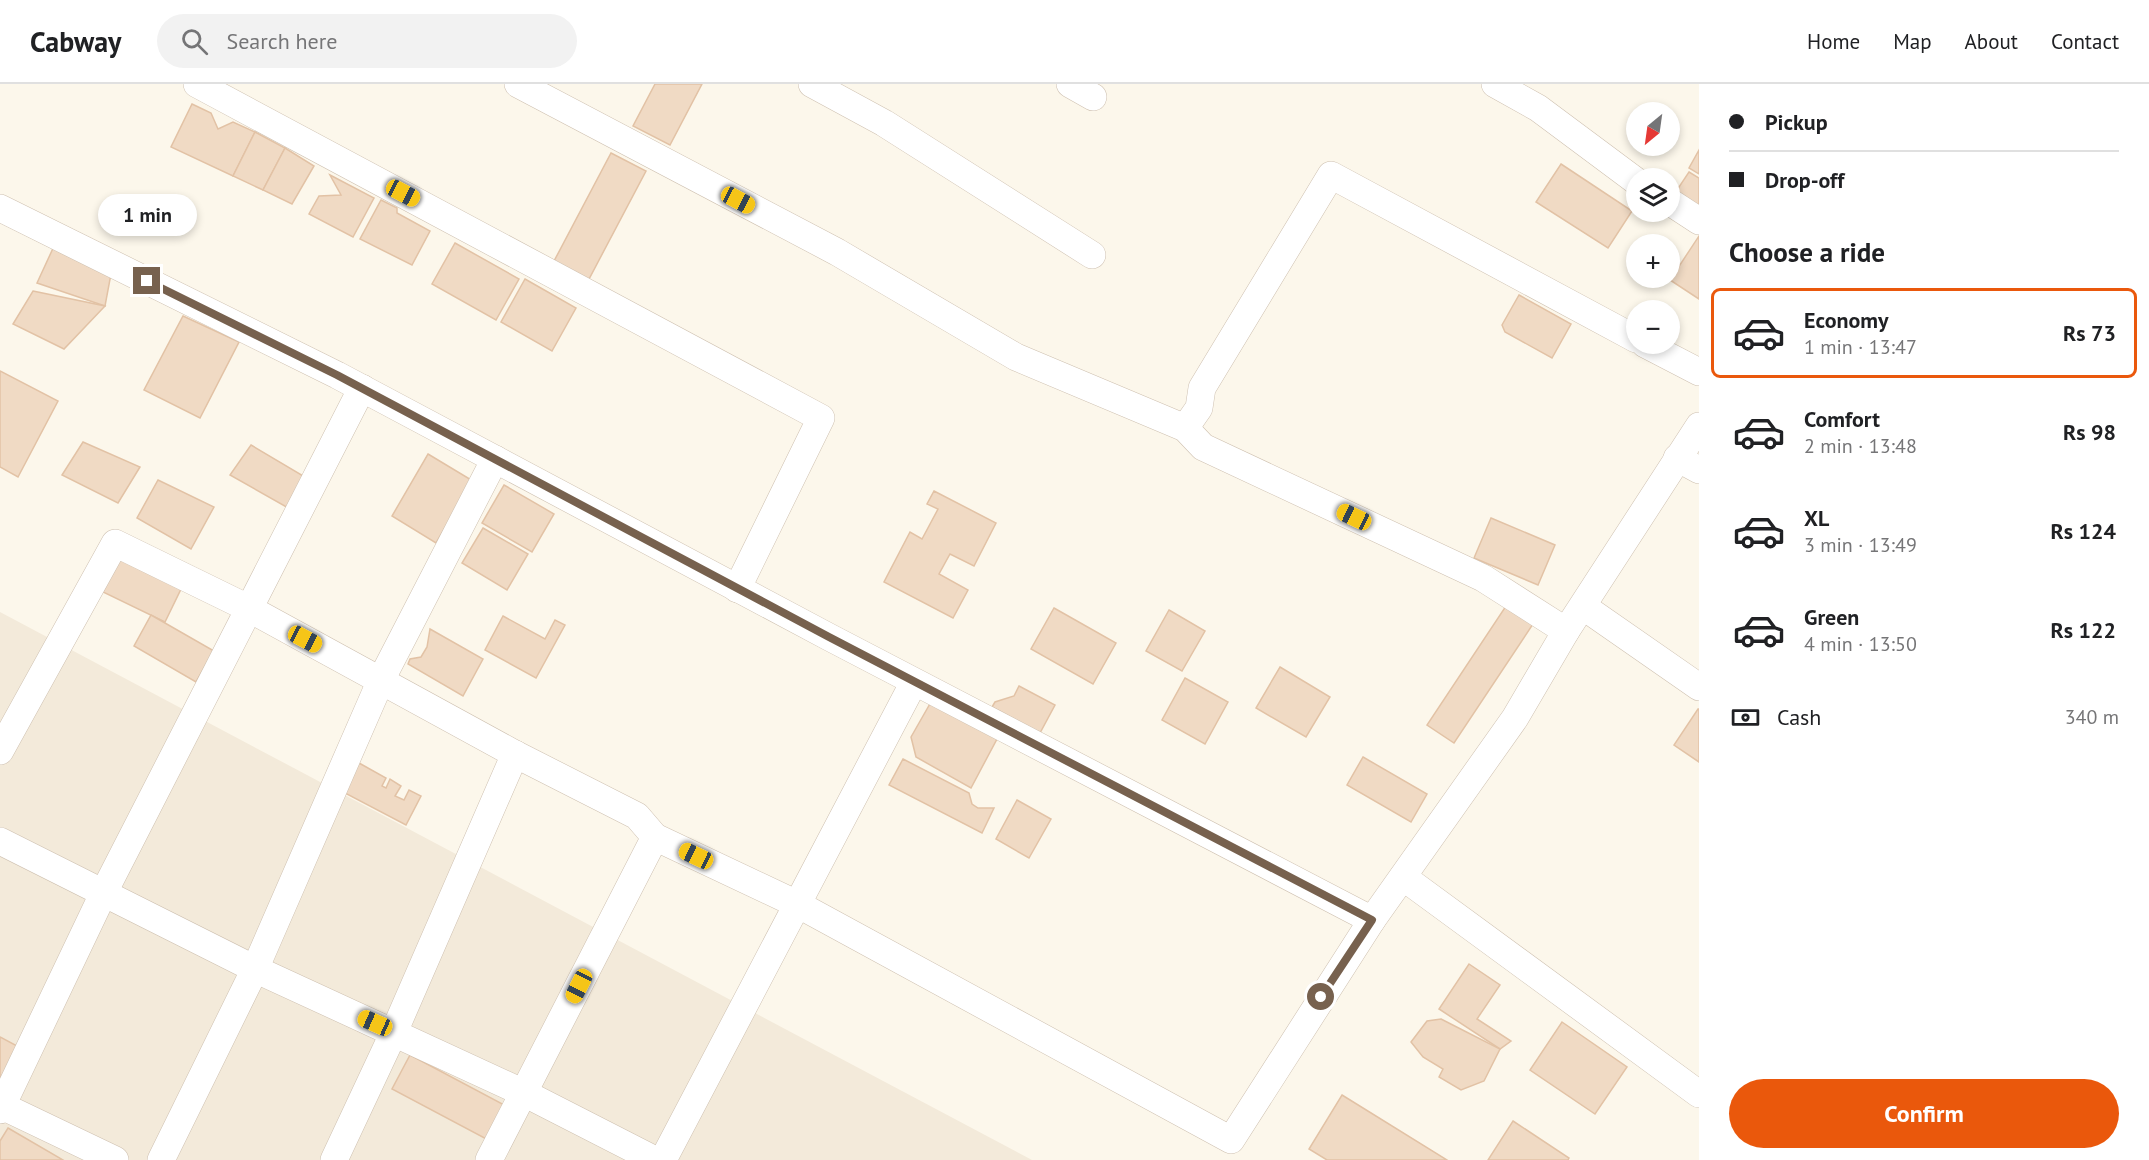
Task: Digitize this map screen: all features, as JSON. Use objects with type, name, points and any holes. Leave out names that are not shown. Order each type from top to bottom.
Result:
[{"type":"street","points":[[197,84],[821,418],[737,589]]},
{"type":"street","points":[[518,84],[837,252],[1016,357],[1185,428],[1203,447],[1483,578],[1566,631]]},
{"type":"street","points":[[812,84],[884,123],[1092,255]]},
{"type":"street","points":[[1495,84],[1538,108],[1626,174]]},
{"type":"street","points":[[1185,428],[1199,408],[1202,388],[1331,175],[1626,334]]},
{"type":"street","points":[[0,208],[362,388],[737,589],[1372,920]]},
{"type":"street","points":[[1680,209],[1699,221]]},
{"type":"street","points":[[1664,354],[1699,372]]},
{"type":"street","points":[[115,1160],[1,1107],[104,892],[362,388]]},
{"type":"street","points":[[0,751],[115,543],[248,608],[515,754],[637,816],[655,837],[799,905],[1231,1140],[1372,920],[1515,718],[1566,631],[1688,464],[1699,426]]},
{"type":"street","points":[[161,1160],[255,969],[381,680],[495,459]]},
{"type":"street","points":[[1584,607],[1699,687]]},
{"type":"street","points":[[663,1160],[799,905],[914,682]]},
{"type":"street","points":[[334,1160],[394,1032],[515,754]]},
{"type":"street","points":[[489,1160],[655,837]]},
{"type":"street","points":[[0,841],[255,969],[524,1093],[655,1160]]},
{"type":"street","points":[[1403,877],[1699,1094]]},
{"type":"shaded area","points":[[0,612],[1032,1160],[0,1160]]},
{"type":"building","points":[[655,84],[702,84],[670,145],[633,126]]},
{"type":"building","points":[[192,104],[211,113],[218,129],[233,122],[255,132],[233,176],[171,147]]},
{"type":"building","points":[[255,132],[285,148],[263,190],[233,176]]},
{"type":"building","points":[[285,148],[314,166],[292,204],[263,190]]},
{"type":"building","points":[[1699,150],[1699,174],[1689,168]]},
{"type":"building","points":[[611,153],[646,171],[588,281],[553,263]]},
{"type":"building","points":[[1561,164],[1626,207],[1626,220],[1608,248],[1536,202]]},
{"type":"building","points":[[1689,172],[1699,178],[1699,208],[1680,196],[1680,186]]},
{"type":"building","points":[[330,175],[374,198],[353,237],[309,214],[319,196],[341,195]]},
{"type":"building","points":[[381,200],[397,208],[397,213],[430,231],[412,265],[360,239]]},
{"type":"building","points":[[1699,236],[1699,299],[1680,287],[1680,265]]},
{"type":"building","points":[[455,243],[519,279],[496,320],[432,284]]},
{"type":"building","points":[[55,244],[111,274],[105,306],[37,283]]},
{"type":"building","points":[[525,279],[576,308],[552,351],[501,322]]},
{"type":"building","points":[[33,291],[105,306],[64,349],[13,324]]},
{"type":"building","points":[[1519,295],[1571,324],[1552,358],[1505,332],[1502,325]]},
{"type":"building","points":[[183,316],[239,342],[200,418],[144,390]]},
{"type":"building","points":[[0,371],[58,401],[18,477],[0,467]]},
{"type":"building","points":[[83,442],[140,467],[118,503],[62,475]]},
{"type":"building","points":[[251,445],[305,477],[290,509],[230,475]]},
{"type":"building","points":[[428,454],[473,481],[436,543],[392,516]]},
{"type":"building","points":[[158,480],[214,507],[191,549],[137,518]]},
{"type":"building","points":[[504,485],[554,514],[532,552],[482,523]]},
{"type":"building","points":[[934,491],[996,523],[974,566],[950,554],[939,574],[968,590],[953,618],[884,582],[910,532],[922,539],[938,509],[927,504]]},
{"type":"building","points":[[1491,518],[1555,545],[1538,585],[1474,558]]},
{"type":"building","points":[[483,528],[528,554],[507,590],[462,563]]},
{"type":"building","points":[[120,557],[182,587],[165,622],[103,592]]},
{"type":"building","points":[[1506,606],[1533,624],[1454,743],[1427,725]]},
{"type":"building","points":[[1054,608],[1116,643],[1093,684],[1031,649]]},
{"type":"building","points":[[1169,610],[1205,631],[1182,671],[1146,651]]},
{"type":"building","points":[[151,615],[214,651],[196,682],[134,646]]},
{"type":"building","points":[[503,616],[545,639],[555,620],[565,625],[536,678],[485,650]]},
{"type":"building","points":[[430,629],[483,659],[463,696],[408,664],[410,659],[421,657],[427,647]]},
{"type":"building","points":[[1280,667],[1330,697],[1306,737],[1256,708]]},
{"type":"building","points":[[1185,678],[1228,702],[1205,744],[1162,720]]},
{"type":"building","points":[[1019,686],[1055,705],[1040,733],[992,707],[995,702],[1014,696]]},
{"type":"building","points":[[931,702],[997,739],[971,788],[916,757],[911,737]]},
{"type":"building","points":[[1699,709],[1699,762],[1674,745]]},
{"type":"building","points":[[1363,757],[1427,794],[1411,822],[1347,785]]},
{"type":"building","points":[[903,759],[969,793],[972,804],[978,808],[994,808],[982,833],[889,785]]},
{"type":"building","points":[[359,763],[386,778],[382,786],[386,788],[390,779],[401,786],[395,796],[404,800],[409,790],[421,796],[406,825],[343,792]]},
{"type":"building","points":[[1017,800],[1051,819],[1029,858],[996,839]]},
{"type":"building","points":[[1469,964],[1500,985],[1477,1019],[1511,1041],[1500,1049],[1439,1009]]},
{"type":"building","points":[[1441,1019],[1500,1049],[1484,1081],[1461,1090],[1439,1077],[1443,1069],[1423,1057],[1411,1042],[1427,1021]]},
{"type":"building","points":[[1562,1022],[1627,1067],[1595,1114],[1530,1070]]},
{"type":"building","points":[[0,1037],[19,1047],[0,1084]]},
{"type":"building","points":[[410,1055],[510,1108],[492,1142],[392,1089]]},
{"type":"building","points":[[1342,1095],[1447,1160],[1327,1160],[1309,1149]]},
{"type":"building","points":[[1513,1121],[1569,1158],[1568,1160],[1488,1160]]},
{"type":"building","points":[[8,1128],[63,1160],[0,1160],[0,1141]]},
{"type":"route","points":[[147,281],[337,375],[829,637],[1372,920],[1321,997]]}]
